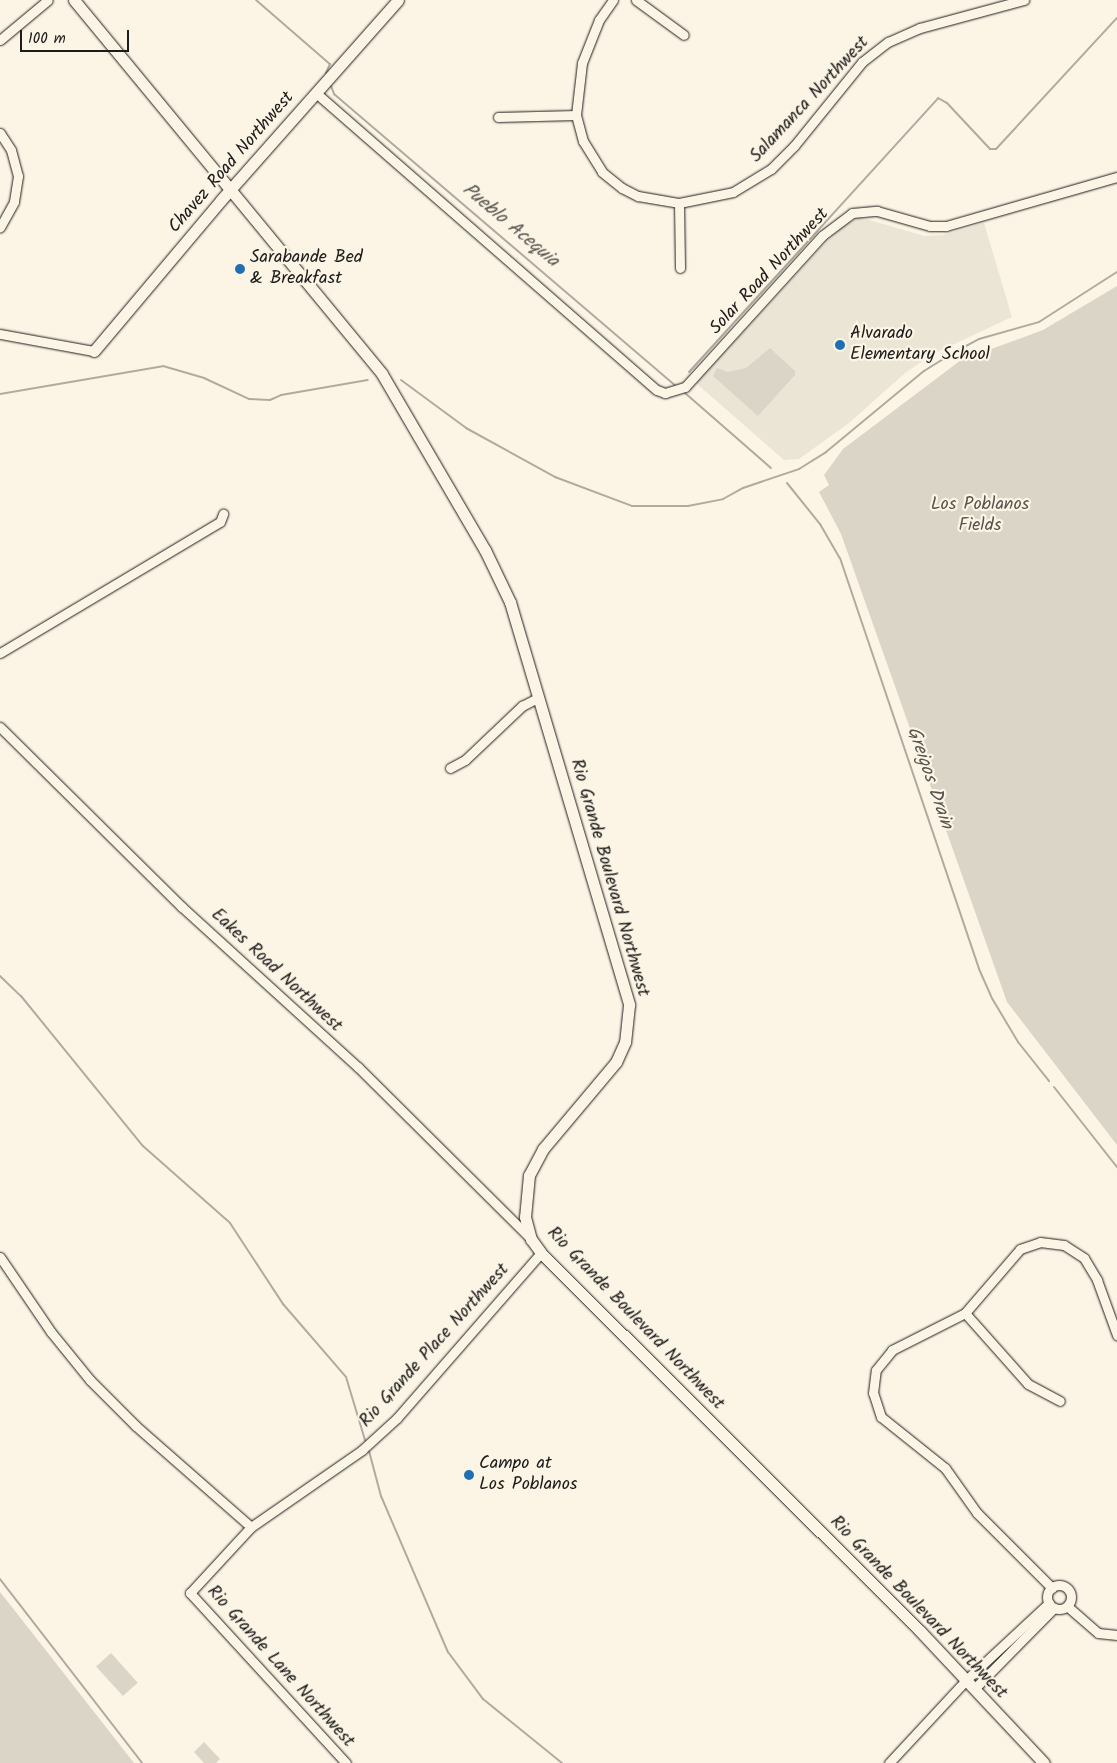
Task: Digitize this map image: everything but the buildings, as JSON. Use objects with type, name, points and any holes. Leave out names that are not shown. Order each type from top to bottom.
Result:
[{"type":"street","points":[[0,40],[48,0]]},
{"type":"street","name":"Rio Grande Boulevard Northwest","points":[[74,0],[397,395],[500,580],[510,602],[626,989],[629,1023],[616,1062],[536,1160],[525,1194],[525,1217],[531,1240],[541,1253],[966,1680],[1044,1763]]},
{"type":"street","name":"Chavez Road Northwest","points":[[94,351],[230,189],[398,0]]},
{"type":"street","name":"Salamanca Northwest","points":[[614,0],[599,20],[582,63],[576,115],[590,156],[610,179],[638,196],[679,203],[739,190],[771,169],[794,146],[862,62],[888,42],[920,28],[1024,0]]},
{"type":"street","points":[[636,0],[684,36]]},
{"type":"street","name":"Solar Road Northwest","points":[[316,93],[657,390],[665,393],[685,387],[824,235],[852,213],[877,211],[930,226],[946,226],[1117,177]]},
{"type":"street","points":[[498,117],[576,115]]},
{"type":"street","points":[[0,133],[11,150],[18,176],[14,202],[0,227]]},
{"type":"street","points":[[679,203],[680,268]]},
{"type":"street","points":[[0,334],[94,351]]},
{"type":"street","points":[[0,653],[220,522],[223,514]]},
{"type":"street","points":[[450,768],[465,760],[522,706],[538,698]]},
{"type":"street","name":"Eakes Road Northwest","points":[[0,727],[182,907],[358,1067],[531,1240]]},
{"type":"street","points":[[1052,1588],[977,1513],[945,1468],[882,1417],[873,1393],[876,1370],[892,1350],[965,1313],[1020,1250],[1040,1242],[1064,1245],[1084,1258],[1098,1280],[1117,1335]]},
{"type":"street","name":"Rio Grande Place Northwest","points":[[190,1592],[251,1528],[362,1450],[390,1424],[541,1253]]},
{"type":"street","points":[[0,1257],[51,1332],[90,1380],[136,1426],[251,1528]]},
{"type":"street","points":[[965,1313],[1028,1384],[1060,1401]]},
{"type":"street","points":[[1052,1605],[1048,1595],[1052,1588],[1061,1586],[1069,1591],[1067,1606]]},
{"type":"street","name":"Rio Grande Lane Northwest","points":[[190,1592],[346,1763]]},
{"type":"street","points":[[974,1689],[1052,1605]]},
{"type":"street","points":[[888,1763],[966,1680],[1052,1605],[1067,1606],[1098,1633],[1117,1635]]},
{"type":"shaded area","name":"Alvarado Elementary School","points":[[859,217],[925,236],[943,235],[984,223],[1012,317],[933,354],[905,373],[849,423],[799,459],[784,460],[696,383],[838,229]]},
{"type":"green space","name":"Los Poblanos Fields","points":[[1117,286],[1117,1145],[1007,1002],[841,534],[819,492],[829,485],[824,475],[843,449],[961,360],[1043,330]]},
{"type":"green space","points":[[770,348],[795,371],[795,375],[758,416],[713,376],[717,368],[728,372],[746,368]]},
{"type":"green space","points":[[0,1592],[8,1602],[134,1763],[0,1763]]},
{"type":"green space","points":[[111,1653],[138,1683],[123,1696],[96,1666]]},
{"type":"green space","points":[[204,1742],[220,1759],[216,1763],[204,1763],[194,1752]]},
{"type":"waterway","name":"Pueblo Acequia","points":[[256,0],[330,64],[326,73]]},
{"type":"waterway","points":[[689,372],[938,98],[947,103],[990,149],[996,149],[1117,18]]},
{"type":"waterway","name":"Pueblo Acequia","points":[[331,86],[334,94],[675,385]]},
{"type":"waterway","points":[[401,380],[466,428],[555,477],[632,506],[688,506],[723,499],[743,488],[799,469],[826,452],[924,371],[951,354],[979,339],[1039,322],[1117,272]]},
{"type":"waterway","points":[[0,394],[163,366],[204,378],[249,399],[270,400],[281,395],[368,380]]},
{"type":"waterway","name":"Pueblo Acequia","points":[[685,393],[771,468]]},
{"type":"waterway","name":"Greigos Drain","points":[[787,483],[820,524],[840,558],[979,969],[993,1000],[1018,1042],[1049,1081]]},
{"type":"waterway","points":[[0,976],[21,996],[143,1146],[230,1223],[283,1304],[346,1377],[365,1440]]},
{"type":"waterway","name":"Pueblo Acequia","points":[[1054,1087],[1117,1167]]},
{"type":"waterway","points":[[369,1451],[381,1496],[448,1652],[483,1699],[562,1763]]},
{"type":"waterway","points":[[0,1579],[142,1763]]},
{"type":"place","name":"Sarabande Bed & Breakfast","points":[[240,269]]},
{"type":"place","name":"Alvarado Elementary School","points":[[840,345]]},
{"type":"place","name":"Campo at Los Poblanos","points":[[469,1475]]}]
